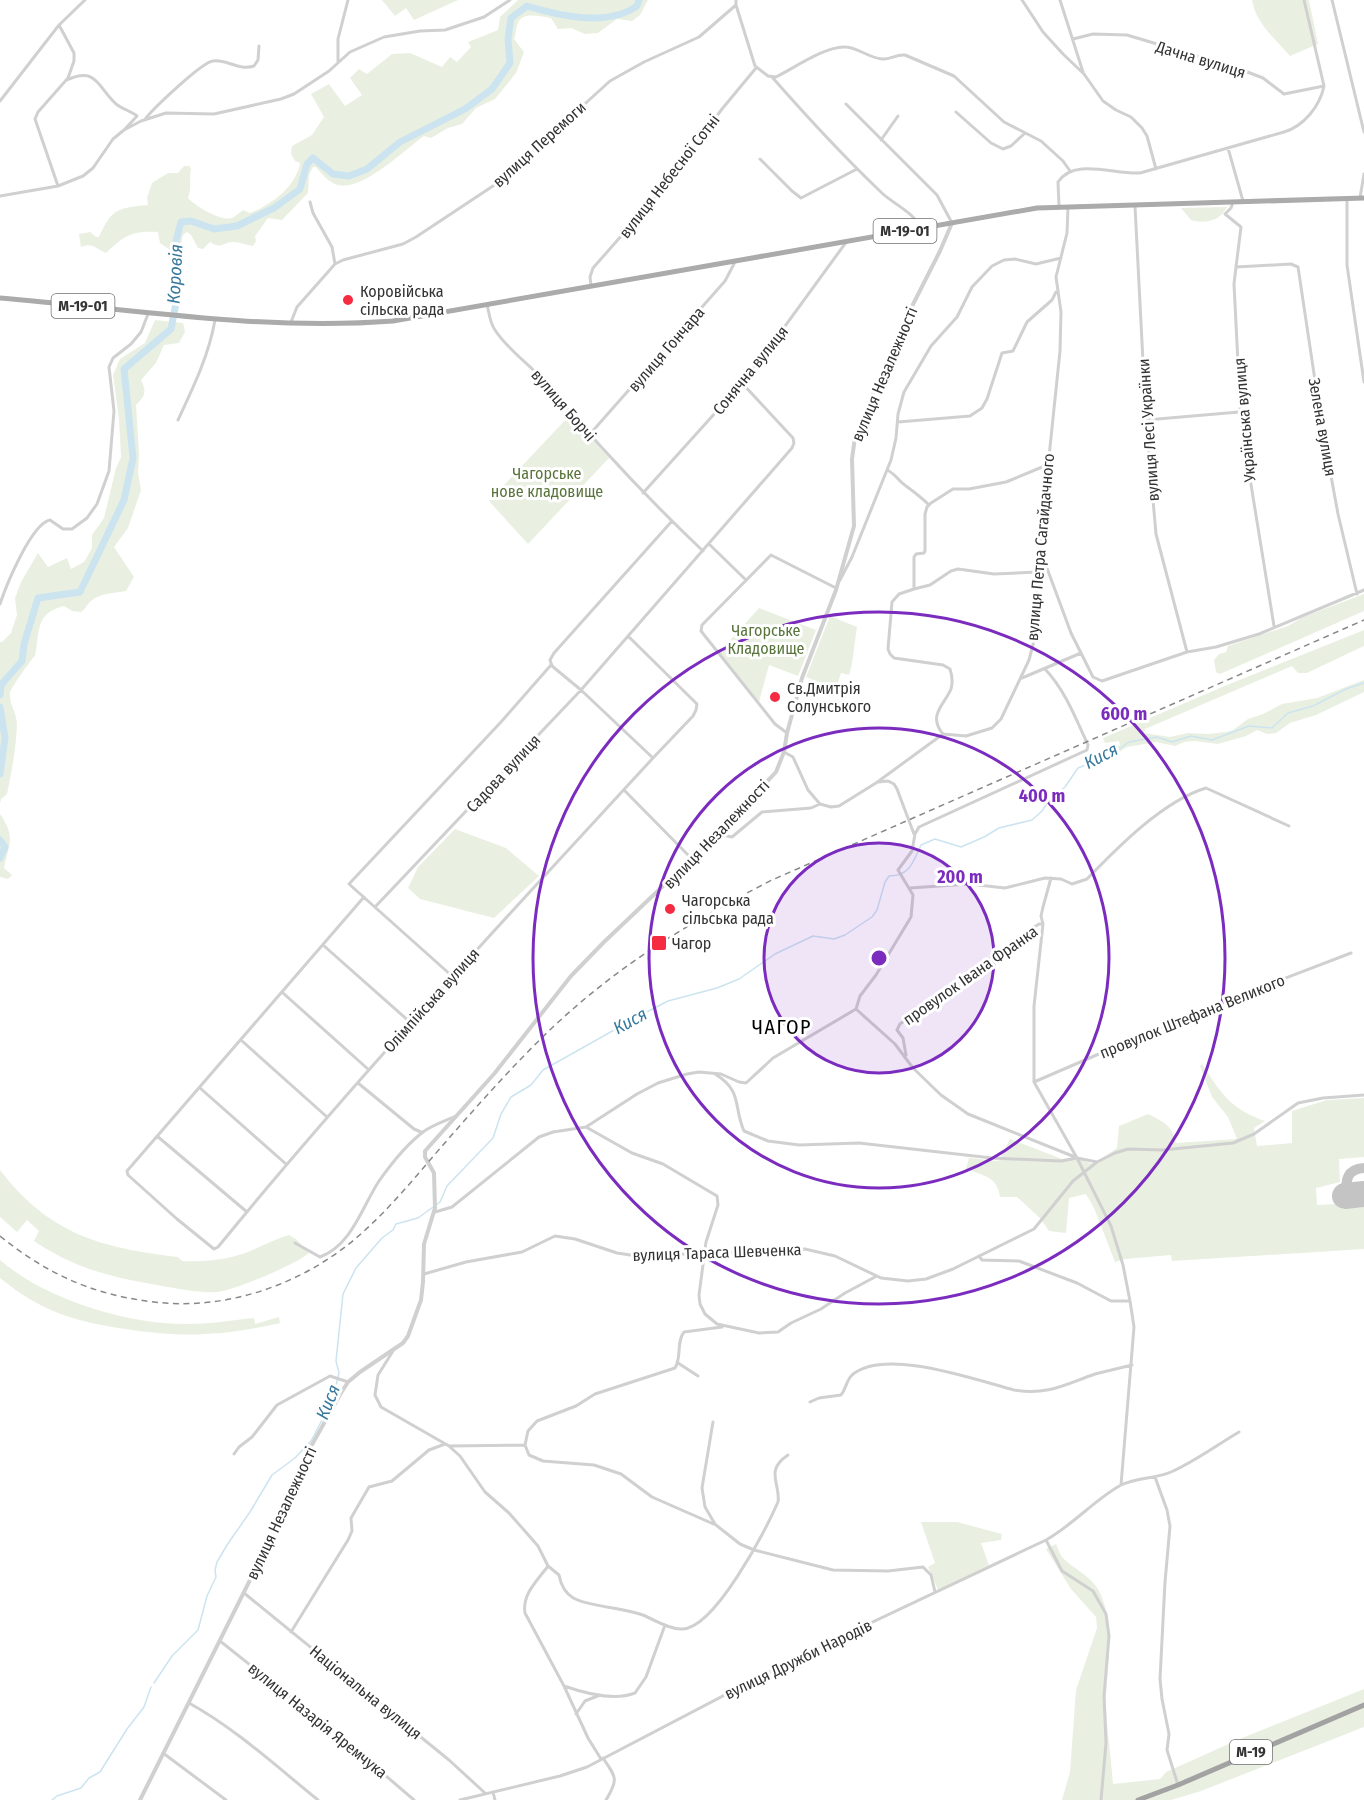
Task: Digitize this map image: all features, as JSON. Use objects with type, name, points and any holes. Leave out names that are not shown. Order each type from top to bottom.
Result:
[{"type":"highway","name":"М-19","points":[[1138,1800],[1364,1705]]},
{"type":"main road","name":"М-19-01","points":[[0,298],[215,320],[290,324],[352,324],[393,321],[1020,210],[1068,205],[1362,198]]},
{"type":"street","points":[[0,101],[60,25],[85,0]]},
{"type":"street","points":[[338,61],[338,39],[348,0]]},
{"type":"street","points":[[124,130],[145,120],[169,113],[214,114],[281,99],[294,94],[329,71],[338,61],[353,51],[385,36],[445,30],[482,18],[510,0]]},
{"type":"street","points":[[736,0],[757,68],[771,77],[810,122],[857,170],[917,221],[920,228]]},
{"type":"street","points":[[1022,0],[1046,35],[1084,74],[1104,103],[1131,117],[1142,128],[1147,136],[1156,169]]},
{"type":"street","points":[[1060,0],[1084,74]]},
{"type":"street","points":[[1059,206],[1058,182],[1070,171],[1095,168],[1132,174],[1156,169],[1299,126],[1319,99],[1324,86],[1304,0]]},
{"type":"street","points":[[1332,0],[1364,132]]},
{"type":"street","name":"вулиця Перемоги","points":[[290,324],[297,307],[335,264],[412,240],[499,182],[610,81],[644,62],[699,38],[736,5]]},
{"type":"street","points":[[58,186],[35,119],[72,69],[75,55],[60,25]]},
{"type":"street","name":"Дачна вулиця","points":[[1073,39],[1093,34],[1127,35],[1234,67],[1263,78],[1284,94],[1324,86]]},
{"type":"street","points":[[145,120],[207,63],[215,61],[243,68],[251,67],[257,62],[259,46]]},
{"type":"street","points":[[771,77],[778,76],[827,51],[842,46],[882,59],[903,55],[951,74],[1004,122],[1041,141],[1063,161],[1070,171]]},
{"type":"street","name":"вулиця Небесної Сотні","points":[[591,286],[590,277],[593,268],[660,192],[726,104],[757,68]]},
{"type":"street","points":[[0,196],[58,186],[75,180],[90,170],[109,143],[136,115],[117,104],[101,84],[93,78],[79,75],[66,80]]},
{"type":"street","points":[[846,104],[937,195],[952,223]]},
{"type":"street","points":[[956,112],[991,142],[1003,149],[1011,146],[1025,133]]},
{"type":"street","points":[[881,140],[898,116]]},
{"type":"street","points":[[1228,148],[1243,201]]},
{"type":"street","points":[[760,159],[796,196],[801,198],[857,170]]},
{"type":"street","points":[[1362,198],[1364,174]]},
{"type":"street","points":[[1347,199],[1347,265],[1353,318],[1363,362],[1364,382]]},
{"type":"street","name":"Українська вулиця","points":[[1233,201],[1231,208],[1225,214],[1239,223],[1241,227],[1234,284],[1240,412],[1252,501],[1274,626]]},
{"type":"street","points":[[310,202],[313,213],[332,247],[335,264]]},
{"type":"street","name":"вулиця Лесі Українки","points":[[1135,204],[1146,420],[1156,534],[1187,652]]},
{"type":"street","name":"вулиця Петра Сагайдачного","points":[[943,734],[966,736],[992,728],[1001,719],[1022,678],[1036,633],[1037,572],[1060,351],[1060,312],[1056,277],[1067,233],[1068,205]]},
{"type":"street","name":"вулиця Незалежності","points":[[140,1800],[291,1498],[309,1450],[348,1382],[405,1341],[410,1332],[421,1300],[424,1240],[436,1202],[433,1171],[425,1158],[425,1151],[494,1074],[571,976],[692,860],[776,772],[784,752],[786,734],[801,678],[837,585],[854,526],[852,459],[855,437],[898,334],[952,223]]},
{"type":"street","name":"Сонячна вулиця","points":[[643,493],[741,382],[795,315],[848,240]]},
{"type":"street","points":[[786,734],[775,724],[701,631],[702,625],[771,555],[837,585],[852,557],[887,470],[894,449],[904,392],[931,346],[957,317],[980,276],[992,266],[1004,260],[1015,259],[1036,264],[1061,258]]},
{"type":"street","name":"вулиця Гончара","points":[[590,434],[725,281],[736,260]]},
{"type":"street","name":"Зелена вулиця","points":[[1236,267],[1290,264],[1297,266],[1299,271],[1322,427],[1338,514],[1357,594]]},
{"type":"street","points":[[898,422],[970,416],[982,408],[1002,353],[1013,351],[1027,322],[1052,300],[1057,290]]},
{"type":"street","name":"вулиця Борчі","points":[[487,304],[496,332],[539,376],[643,493],[703,551]]},
{"type":"street","points":[[0,604],[19,558],[43,523],[50,520],[63,529],[72,529],[87,518],[97,504],[109,471],[114,411],[109,367],[113,358],[131,344],[141,332],[148,314]]},
{"type":"street","points":[[178,420],[213,336],[215,320]]},
{"type":"street","name":"Садова вулиця","points":[[375,907],[581,690],[792,448],[794,443],[791,436],[741,382]]},
{"type":"street","points":[[1146,420],[1240,412]]},
{"type":"street","points":[[914,589],[914,558],[917,554],[925,552],[925,514],[929,505],[953,489],[969,489],[1006,482],[1047,465]]},
{"type":"street","points":[[887,470],[895,474],[903,484],[929,505]]},
{"type":"street","points":[[653,758],[551,665],[550,659],[672,521]]},
{"type":"street","points":[[709,544],[746,580]]},
{"type":"street","points":[[1040,548],[1071,633],[1093,677],[1102,681],[1187,652],[1230,643],[1262,633],[1364,590]]},
{"type":"street","points":[[784,752],[793,758],[808,790],[820,804],[831,807],[839,806],[876,783],[943,734],[939,726],[938,712],[940,704],[951,688],[950,669],[943,665],[894,658],[888,651],[891,604],[898,594],[931,585],[951,571],[958,569],[994,574],[1037,572]]},
{"type":"street","name":"Олімпійська вулиця","points":[[158,1136],[126,1172],[177,1219],[216,1249],[286,1164],[452,976],[693,716],[697,704],[628,636]]},
{"type":"street","points":[[1022,678],[1081,653]]},
{"type":"street","points":[[452,976],[349,884],[493,731],[551,665]]},
{"type":"street","points":[[435,1210],[450,1208],[541,1136],[550,1132],[586,1127],[658,1083],[687,1074],[721,1074],[746,1083],[773,1058],[856,1009],[860,996],[909,922],[913,905],[910,888],[899,872],[900,866],[912,851],[918,828],[1087,751],[1088,745],[1064,696],[1045,669]]},
{"type":"street","points":[[876,783],[888,781],[896,787],[915,836]]},
{"type":"street","points":[[910,888],[969,884],[1005,888],[1051,878],[1072,884],[1085,880],[1150,819],[1184,798],[1206,788],[1289,826]]},
{"type":"street","points":[[624,790],[692,860]]},
{"type":"street","points":[[721,831],[732,837],[762,812],[811,808],[820,804]]},
{"type":"street","points":[[1051,878],[1043,907],[1034,1006],[1034,1082],[1077,1158],[1111,1226],[1123,1265],[1134,1327],[1121,1485],[1170,1473],[1239,1432]]},
{"type":"street","points":[[247,1212],[158,1136],[364,897]]},
{"type":"street","name":"провулок Івана Франка","points":[[907,1059],[903,1038],[897,1030],[900,1024],[1028,931],[1043,924]]},
{"type":"street","points":[[323,945],[411,1023]]},
{"type":"street","name":"провулок Штефана Великого","points":[[1034,1082],[1189,1015],[1351,953]]},
{"type":"street","points":[[283,992],[369,1070]]},
{"type":"street","points":[[856,1009],[895,1044],[913,1068],[941,1095],[968,1114],[1077,1158],[1097,1162]]},
{"type":"street","points":[[241,1040],[327,1117]]},
{"type":"street","points":[[713,1073],[724,1080],[732,1090],[739,1107],[743,1130],[768,1141],[799,1145],[859,1143],[992,1158],[1061,1161],[1077,1158]]},
{"type":"street","points":[[357,1083],[414,1129],[423,1132]]},
{"type":"street","points":[[200,1088],[286,1164]]},
{"type":"street","name":"вулиця Тараса Шевченка","points":[[424,1274],[466,1262],[522,1252],[555,1236],[580,1240],[633,1256],[809,1249],[835,1256],[876,1277],[899,1280],[926,1279],[953,1269],[1036,1228],[1073,1181],[1097,1162],[1125,1150],[1156,1151],[1233,1143],[1254,1134],[1298,1103],[1323,1098],[1364,1095]]},
{"type":"street","points":[[295,1243],[321,1257],[337,1245],[352,1230],[380,1179],[423,1132],[458,1115]]},
{"type":"street","points":[[586,1127],[632,1153],[663,1164],[715,1194],[718,1205],[707,1239],[700,1290],[700,1304],[710,1320],[724,1327],[759,1334],[777,1333],[791,1323],[876,1277]]},
{"type":"street","points":[[979,1256],[982,1260],[1019,1261],[1077,1283],[1111,1301],[1130,1301]]},
{"type":"street","points":[[724,1327],[684,1332],[681,1337],[678,1363],[673,1368],[595,1394],[576,1406],[537,1421],[530,1428],[525,1445],[529,1455],[543,1461],[594,1465],[621,1474],[652,1497],[716,1525],[740,1544],[754,1550],[833,1570],[888,1571],[923,1567],[931,1575],[935,1592]]},
{"type":"street","points":[[396,1347],[378,1375],[375,1395],[381,1407],[447,1445],[460,1456],[485,1492],[509,1513],[537,1545],[548,1566],[559,1575],[562,1588],[574,1598],[642,1615],[683,1630],[691,1628],[702,1620],[718,1604],[754,1550],[779,1500],[774,1477],[779,1462],[788,1455]]},
{"type":"street","points":[[678,1363],[698,1376]]},
{"type":"street","points":[[810,1402],[819,1398],[841,1395],[850,1377],[857,1372],[890,1363],[915,1365],[1025,1392],[1059,1388],[1094,1375],[1132,1365]]},
{"type":"street","points":[[234,1454],[252,1437],[277,1405],[326,1378],[337,1377],[348,1382]]},
{"type":"street","points":[[713,1422],[702,1490],[706,1509],[716,1525]]},
{"type":"street","points":[[291,1632],[348,1540],[352,1532],[351,1518],[368,1488],[392,1481],[431,1449],[447,1445],[525,1445]]},
{"type":"street","points":[[1154,1477],[1170,1521],[1160,1679],[1169,1734],[1167,1750],[1178,1785]]},
{"type":"street","name":"вулиця Дружби Народів","points":[[460,1800],[580,1770],[786,1663],[1046,1540],[1121,1485]]},
{"type":"street","points":[[1046,1540],[1062,1571],[1093,1591],[1106,1614],[1109,1636],[1104,1696],[1106,1743],[1101,1800]]},
{"type":"street","points":[[548,1566],[528,1593],[524,1610],[576,1714],[615,1777],[616,1782],[606,1800]]},
{"type":"street","name":"Національна вулиця","points":[[244,1593],[449,1760],[485,1794]]},
{"type":"street","points":[[564,1686],[601,1694],[629,1695],[639,1690],[665,1625]]},
{"type":"street","name":"вулиця Назарія Яремчука","points":[[220,1641],[343,1739],[414,1800]]},
{"type":"street","points":[[576,1714],[585,1701],[601,1694]]},
{"type":"street","points":[[189,1703],[241,1737],[318,1800]]},
{"type":"street","points":[[163,1753],[226,1800]]},
{"type":"street","points":[[493,1792],[495,1800]]},
{"type":"green space","points":[[382,0],[458,0],[414,20],[406,8],[395,16]]},
{"type":"green space","points":[[518,0],[648,0],[640,15],[632,21],[617,19],[598,33],[585,34],[571,28],[558,29],[551,18],[528,16],[520,19],[514,39],[524,52],[516,73],[495,99],[476,108],[462,124],[448,128],[431,138],[424,136],[383,168],[359,182],[338,185],[313,167],[309,175],[308,193],[282,220],[268,218],[255,236],[256,241],[253,246],[230,242],[220,246],[210,242],[203,249],[198,248],[187,232],[183,235],[180,248],[173,252],[160,243],[158,232],[149,232],[129,235],[106,253],[92,246],[81,247],[79,234],[90,232],[99,237],[112,215],[130,207],[148,205],[147,198],[152,183],[168,173],[178,173],[184,166],[191,168],[188,198],[208,212],[227,219],[243,210],[250,213],[266,205],[288,187],[298,172],[300,163],[295,161],[291,154],[292,146],[312,135],[324,117],[311,94],[329,84],[345,106],[362,95],[350,78],[359,69],[367,74],[392,54],[410,53],[442,67],[450,57],[457,62],[471,47],[468,42],[498,30],[500,17]]},
{"type":"green space","points":[[1252,0],[1309,0],[1318,44],[1290,56],[1262,24]]},
{"type":"green space","points":[[1227,207],[1221,216],[1202,222],[1191,220],[1181,208]]},
{"type":"green space","points":[[155,320],[183,323],[185,332],[179,343],[164,345],[156,363],[141,380],[144,394],[136,405],[138,473],[141,490],[128,528],[114,547],[134,577],[126,591],[99,596],[81,612],[72,611],[64,606],[48,613],[43,618],[35,656],[10,693],[17,721],[14,759],[7,794],[1,799],[0,804],[0,642],[11,633],[17,615],[15,598],[21,582],[38,553],[48,567],[67,558],[71,569],[84,562],[92,548],[92,535],[104,518],[116,468],[121,457],[113,375],[120,359],[145,343]]},
{"type":"green space","name":"Чагорське нове кладовище","points":[[570,415],[609,458],[528,544],[489,501]]},
{"type":"green space","points":[[1364,594],[1364,611],[1220,674],[1216,672],[1214,660],[1219,654],[1226,652],[1228,646],[1288,626],[1303,617]]},
{"type":"green space","name":"Чагорське Кладовище","points":[[759,608],[816,630],[798,676],[769,665],[759,702],[718,654]]},
{"type":"green space","points":[[830,616],[857,627],[849,675],[841,673],[837,686],[826,685],[806,677]]},
{"type":"green space","points":[[1364,630],[1364,646],[1307,673],[1298,673],[1292,666],[1145,729],[1144,733],[1170,737],[1188,733],[1226,732],[1282,704],[1317,698],[1364,680],[1364,692],[1316,715],[1290,723],[1276,733],[1267,734],[1257,730],[1246,736],[1218,744],[1195,741],[1175,746],[1156,742],[1127,747],[1105,761],[1093,764],[1088,754],[1101,756],[1120,745],[1119,741],[1105,743],[1103,738]]},
{"type":"green space","points":[[0,814],[10,835],[4,868],[12,875],[8,879],[0,877]]},
{"type":"green space","points":[[455,829],[506,848],[539,876],[494,918],[420,899],[408,888],[418,867]]},
{"type":"green space","points":[[1202,1064],[1228,1099],[1243,1111],[1265,1121],[1254,1128],[1257,1146],[1292,1143],[1292,1111],[1327,1100],[1364,1098],[1364,1157],[1339,1159],[1340,1182],[1316,1188],[1317,1205],[1340,1204],[1342,1209],[1364,1207],[1364,1249],[1172,1261],[1171,1255],[1115,1262],[1094,1208],[1086,1194],[1069,1198],[1066,1233],[1049,1231],[1040,1218],[1017,1197],[1000,1197],[993,1181],[984,1175],[966,1169],[969,1158],[998,1161],[1010,1139],[1062,1159],[1077,1158],[1093,1164],[1117,1148],[1119,1126],[1148,1114],[1166,1125],[1172,1132],[1176,1143],[1237,1139],[1228,1117],[1212,1097],[1200,1066]]},
{"type":"green space","points":[[0,1170],[19,1192],[58,1223],[78,1234],[125,1249],[178,1257],[182,1261],[224,1259],[289,1235],[309,1253],[264,1276],[217,1292],[144,1283],[95,1271],[65,1259],[34,1241],[39,1231],[27,1220],[17,1232],[0,1217]]},
{"type":"green space","points":[[0,1260],[40,1287],[64,1298],[115,1315],[141,1320],[189,1324],[254,1318],[255,1324],[279,1317],[280,1323],[240,1331],[203,1334],[166,1334],[106,1326],[59,1313],[15,1290],[0,1278]]},
{"type":"green space","points":[[921,1522],[957,1522],[1002,1534],[1001,1540],[981,1543],[989,1565],[938,1590],[928,1567],[935,1563]]},
{"type":"green space","points":[[1056,1544],[1062,1557],[1096,1585],[1108,1619],[1106,1705],[1113,1784],[1160,1779],[1166,1772],[1242,1738],[1364,1689],[1364,1727],[1201,1791],[1171,1800],[1062,1800],[1070,1772],[1076,1690],[1097,1628],[1096,1617],[1071,1589],[1046,1549]]},
{"type":"waterway","name":"Коровія","points":[[0,695],[1,685],[22,661],[24,644],[38,598],[80,592],[124,500],[133,458],[124,369],[171,329],[176,303],[174,289],[178,271],[176,241],[181,222],[191,221],[214,229],[237,226],[274,208],[300,189],[307,164],[313,158],[333,174],[349,176],[367,169],[400,142],[465,109],[492,89],[510,63],[508,39],[511,18],[527,6],[568,16],[598,18],[625,12],[637,6],[639,0]]},
{"type":"waterway","name":"Кися","points":[[154,1683],[172,1656],[198,1630],[207,1596],[216,1577],[217,1562],[227,1545],[272,1475],[295,1458],[311,1441],[333,1399],[339,1373],[336,1361],[343,1294],[356,1268],[382,1238],[393,1230],[396,1224],[418,1218],[440,1202],[447,1186],[493,1138],[501,1114],[511,1097],[531,1085],[543,1070],[668,1001],[717,988],[739,979],[775,954],[813,936],[834,939],[845,935],[872,917],[877,910],[889,876],[906,871],[921,845],[935,839],[961,847],[999,828],[1032,820],[1065,787],[1078,768],[1112,754],[1129,742],[1157,737],[1172,742],[1191,736],[1212,740],[1249,726],[1272,728],[1288,713],[1313,706],[1346,689],[1364,683]]},
{"type":"waterway","name":"Коровія","points":[[0,707],[5,738],[0,774]]},
{"type":"waterway","name":"Коровія","points":[[0,840],[5,847],[0,858]]},
{"type":"waterway","name":"Кися","points":[[52,1800],[81,1788],[89,1778],[100,1772],[144,1707],[151,1687]]},
{"type":"taxiway","points":[[1347,1195],[1348,1176],[1364,1168]]},
{"type":"runway","points":[[1345,1196],[1364,1194]]},
{"type":"railway","points":[[0,1236],[53,1272],[91,1288],[132,1299],[182,1304],[210,1302],[266,1290],[292,1279],[341,1250],[374,1222],[510,1070],[578,1004],[630,964],[684,928],[772,880],[1364,620]]},
{"type":"place","name":"Коровійська сільска рада","points":[[348,300]]},
{"type":"place","name":"Св.Дмитрія Солунського","points":[[775,697]]},
{"type":"place","name":"Чагорська сільська рада","points":[[670,909]]},
{"type":"place","name":"Чагор","points":[[659,943]]},
{"type":"district","name":"ЧАГОР","points":[[782,1027]]}]
